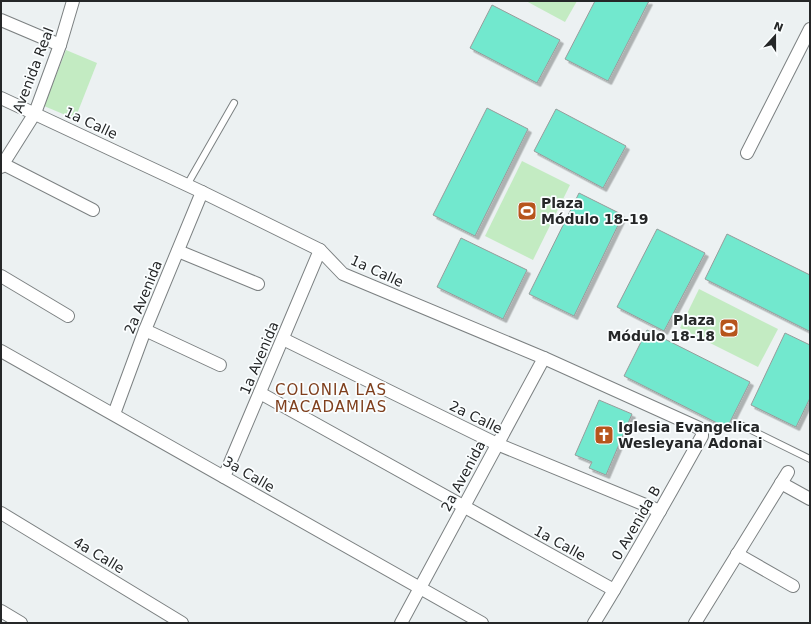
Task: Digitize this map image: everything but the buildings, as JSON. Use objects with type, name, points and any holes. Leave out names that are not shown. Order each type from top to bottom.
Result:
[{"type":"street","name":"Avenida Real","points":[[2,166],[35,114],[60,45],[73,1]]},
{"type":"street","points":[[1,20],[60,45]]},
{"type":"street","points":[[747,153],[810,29]]},
{"type":"street","name":"1a Calle","points":[[1,98],[202,192],[320,250],[343,274],[544,358],[699,428],[702,432],[702,436]]},
{"type":"street","points":[[2,166],[93,210]]},
{"type":"street","name":"2a Avenida","points":[[114,414],[145,330],[202,192]]},
{"type":"street","name":"1a Avenida","points":[[224,477],[320,250]]},
{"type":"street","points":[[178,251],[258,284]]},
{"type":"street","points":[[1,276],[68,316]]},
{"type":"street","points":[[145,330],[220,365]]},
{"type":"street","name":"2a Calle","points":[[283,339],[497,444],[660,512]]},
{"type":"street","name":"3a Calle","points":[[1,351],[482,623]]},
{"type":"street","name":"2a Avenida","points":[[420,588],[544,358]]},
{"type":"street","name":"1a Calle","points":[[260,393],[614,590]]},
{"type":"street","name":"0 Avenida B","points":[[594,623],[660,512],[702,436]]},
{"type":"street","points":[[695,623],[788,472]]},
{"type":"street","points":[[781,483],[810,499]]},
{"type":"street","name":"4a Calle","points":[[1,513],[182,623]]},
{"type":"street","points":[[737,554],[793,586]]},
{"type":"street","points":[[401,623],[420,588]]},
{"type":"street","points":[[1,611],[19,622]]},
{"type":"lane","points":[[187,185],[234,103]]},
{"type":"lane","points":[[743,426],[810,459]]},
{"type":"green space","points":[[526,1],[577,1],[565,22]]},
{"type":"green space","points":[[66,50],[97,63],[75,119],[44,106]]},
{"type":"green space","name":"Plaza Módulo 18-19","points":[[522,161],[570,185],[533,260],[485,236]]},
{"type":"green space","name":"Plaza Módulo 18-18","points":[[699,289],[778,329],[758,367],[680,328]]},
{"type":"place","name":"Plaza Módulo 18-19","points":[[527,211]]},
{"type":"place","name":"Plaza Módulo 18-18","points":[[729,328]]},
{"type":"place","name":"Iglesia Evangelica Wesleyana Adonai","points":[[604,435]]},
{"type":"district","name":"COLONIA LAS MACADAMIAS","points":[[331,398]]}]
